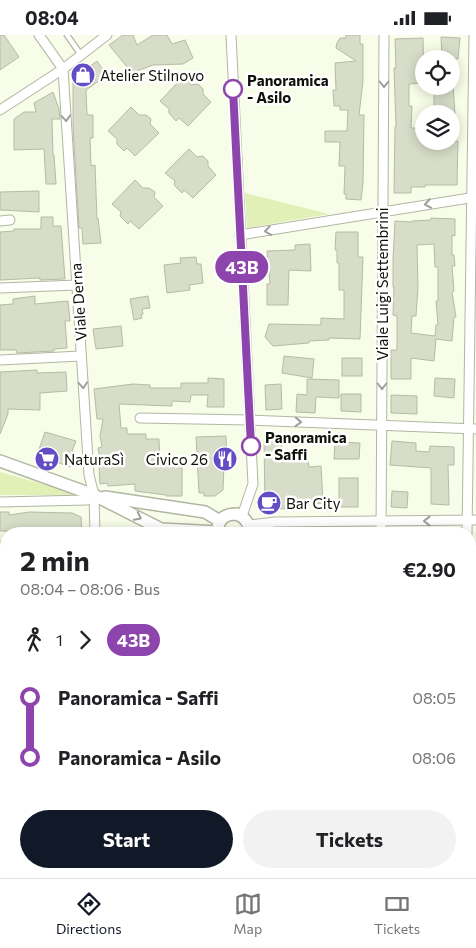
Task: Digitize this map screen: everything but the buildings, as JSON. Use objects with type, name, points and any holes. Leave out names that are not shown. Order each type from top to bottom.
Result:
[{"type":"street","points":[[39,35],[63,69]]},
{"type":"street","points":[[0,110],[63,69],[107,35]]},
{"type":"street","points":[[230,35],[253,485],[247,525]]},
{"type":"street","name":"Viale Luigi Settembrini","points":[[381,527],[384,35]]},
{"type":"street","points":[[247,525],[275,522],[471,520],[474,35]]},
{"type":"street","name":"Viale Derna","points":[[63,69],[89,475],[94,495],[95,527]]},
{"type":"street","points":[[240,235],[474,196]]},
{"type":"street","points":[[0,221],[10,220]]},
{"type":"street","points":[[0,289],[77,285]]},
{"type":"street","points":[[0,360],[81,356]]},
{"type":"street","points":[[140,418],[472,428]]},
{"type":"street","points":[[0,461],[94,495],[157,527]]},
{"type":"street","points":[[0,502],[87,500],[94,495],[205,512],[217,527]]},
{"type":"street","points":[[220,527],[230,514],[237,514],[247,525]]},
{"type":"lane","points":[[67,35],[81,55]]},
{"type":"green space","points":[[245,193],[329,214],[247,228]]},
{"type":"green space","points":[[0,472],[82,495],[0,495]]},
{"type":"bus line","name":"43B","points":[[233,89],[251,446]]},
{"type":"place","name":"Atelier Stilnovo","points":[[83,75]]},
{"type":"place","name":"Panoramica - Asilo","points":[[233,89]]},
{"type":"place","name":"Panoramica - Saffi","points":[[251,446]]},
{"type":"place","name":"NaturaSì","points":[[47,459]]},
{"type":"place","name":"Civico 26","points":[[225,459]]},
{"type":"place","name":"Bar City","points":[[269,503]]}]
